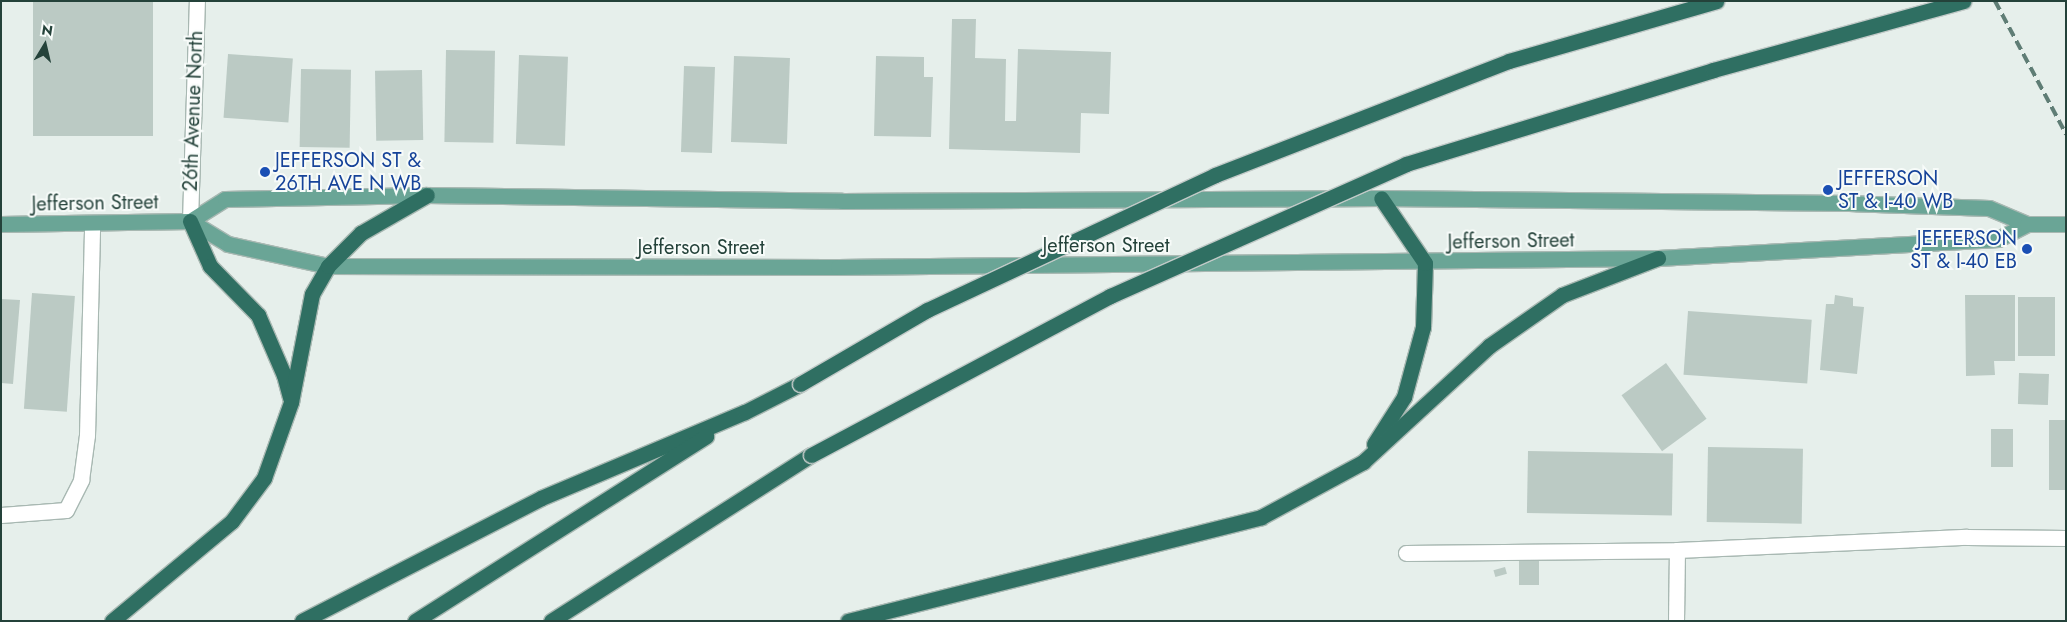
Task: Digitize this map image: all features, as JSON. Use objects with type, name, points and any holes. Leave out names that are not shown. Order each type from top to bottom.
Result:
[{"type":"highway","points":[[302,621],[540,498],[745,412],[800,384],[926,310],[1215,174],[1509,61],[1717,1]]},
{"type":"highway","points":[[551,621],[811,455],[1110,296],[1406,164],[1713,70],[1964,1]]},
{"type":"highway","points":[[112,621],[232,521],[264,478],[291,402],[312,294],[328,266],[361,233],[427,195]]},
{"type":"highway","points":[[1363,462],[1404,397],[1423,327],[1425,263],[1381,198]]},
{"type":"highway","points":[[190,221],[210,266],[258,315],[284,375],[291,402]]},
{"type":"highway","points":[[848,621],[1261,518],[1363,462],[1489,346],[1562,295],[1658,258]]},
{"type":"highway","points":[[415,621],[745,412]]},
{"type":"main road","name":"Jefferson Street","points":[[1,224],[92,225],[190,221],[225,199],[427,195],[842,201],[1381,198],[1948,206],[1989,208],[2027,224],[2066,224]]},
{"type":"main road","name":"Jefferson Street","points":[[190,221],[228,244],[328,266],[1425,263],[1658,258],[1998,239],[2027,224]]},
{"type":"street","name":"26th Avenue North","points":[[190,221],[197,1]]},
{"type":"street","points":[[1,515],[66,510],[81,480],[87,435],[92,225]]},
{"type":"street","points":[[1406,553],[1676,550],[1967,537],[2066,538]]},
{"type":"street","points":[[1676,550],[1676,621]]},
{"type":"building","points":[[33,1],[153,1],[153,136],[33,136]]},
{"type":"building","points":[[952,19],[976,19],[975,58],[1006,59],[1005,121],[1016,121],[1018,49],[1111,52],[1109,114],[1081,113],[1080,153],[949,149]]},
{"type":"building","points":[[446,50],[495,51],[493,143],[444,142]]},
{"type":"building","points":[[228,54],[293,59],[288,122],[224,118]]},
{"type":"building","points":[[519,55],[568,57],[565,146],[516,144]]},
{"type":"building","points":[[734,56],[790,58],[787,144],[731,142]]},
{"type":"building","points":[[876,56],[924,57],[924,77],[933,77],[931,137],[874,136]]},
{"type":"building","points":[[684,66],[715,67],[712,153],[681,152]]},
{"type":"building","points":[[301,69],[351,70],[350,148],[300,147]]},
{"type":"building","points":[[422,70],[423,140],[376,141],[375,71]]},
{"type":"building","points":[[32,293],[75,296],[67,412],[24,409]]},
{"type":"building","points":[[1835,295],[1853,298],[1853,306],[1864,307],[1857,374],[1820,370],[1826,304],[1834,304]]},
{"type":"building","points":[[1965,295],[2015,295],[2015,361],[1994,361],[1995,375],[1966,376]]},
{"type":"building","points":[[2018,297],[2055,297],[2055,356],[2018,356]]},
{"type":"building","points":[[1,299],[20,300],[13,384],[1,383]]},
{"type":"building","points":[[1688,311],[1812,320],[1807,383],[1684,375]]},
{"type":"building","points":[[1666,363],[1707,419],[1662,451],[1622,395]]},
{"type":"building","points":[[2019,373],[2049,374],[2048,405],[2018,404]]},
{"type":"building","points":[[2049,420],[2066,420],[2066,490],[2049,490]]},
{"type":"building","points":[[1991,429],[2013,429],[2013,467],[1991,467]]},
{"type":"building","points":[[1708,447],[1803,449],[1802,524],[1707,522]]},
{"type":"building","points":[[1528,451],[1673,454],[1672,516],[1527,513]]},
{"type":"building","points":[[1519,561],[1539,561],[1539,585],[1519,585]]},
{"type":"building","points":[[1505,567],[1507,574],[1495,577],[1493,570]]},
{"type":"railway","points":[[1995,1],[2066,134]]},
{"type":"place","name":"JEFFERSON ST & 26TH AVE N WB","points":[[265,172]]},
{"type":"place","name":"JEFFERSON ST & I-40 WB","points":[[1828,190]]},
{"type":"place","name":"JEFFERSON ST & I-40 EB","points":[[2027,249]]}]
